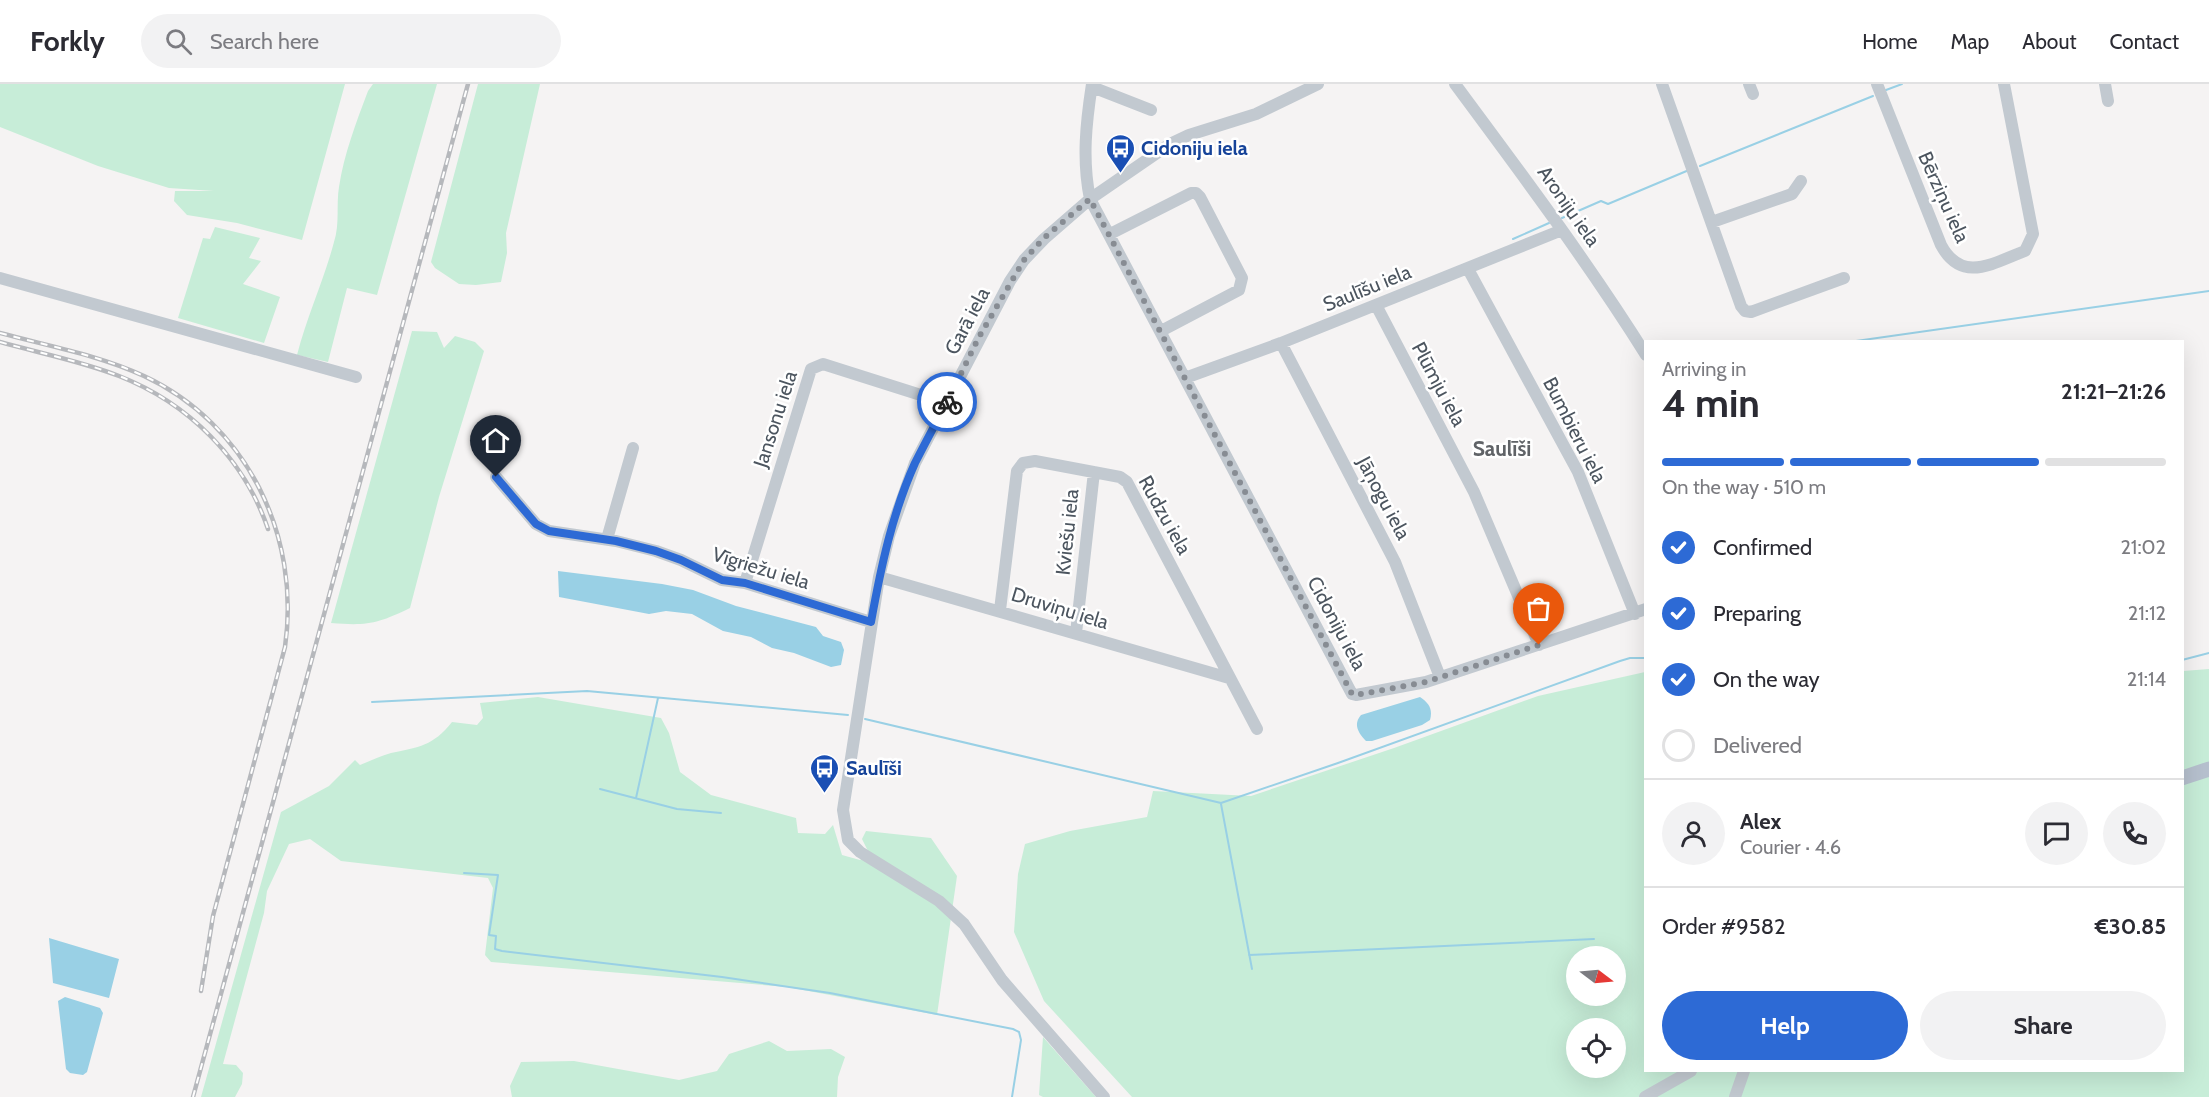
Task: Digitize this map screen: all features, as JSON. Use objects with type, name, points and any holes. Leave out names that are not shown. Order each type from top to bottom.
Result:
[{"type":"main road","points":[[2184,777],[2209,769]]},
{"type":"street","name":"Garā iela","points":[[1104,1097],[1002,980],[964,924],[939,901],[860,852],[848,840],[843,810],[879,577],[900,501],[915,463],[979,337],[1024,260],[1044,238],[1090,199],[1170,144],[1189,135],[1256,114],[1318,84]]},
{"type":"street","name":"Aroniju iela","points":[[1455,84],[1562,230],[1644,353]]},
{"type":"street","points":[[1662,84],[1741,306],[1745,311],[1751,312],[1844,278]]},
{"type":"street","name":"Bērziņu iela","points":[[1877,84],[1946,255],[1955,263],[1971,269],[2025,251],[2033,234],[2004,84]]},
{"type":"street","points":[[2105,84],[2108,101]]},
{"type":"street","name":"Cidoniju iela","points":[[1092,86],[1084,132],[1086,183],[1090,199],[1352,694],[1403,687],[1440,677],[1640,611]]},
{"type":"street","points":[[1092,86],[1150,110]]},
{"type":"street","points":[[1712,222],[1792,194],[1801,182]]},
{"type":"street","points":[[1110,234],[1191,193],[1196,193],[1200,197],[1242,278],[1242,285],[1239,290],[1161,332]]},
{"type":"street","name":"Saulīšu iela","points":[[1185,378],[1281,343],[1562,230]]},
{"type":"street","name":"Bumbieru iela","points":[[1468,269],[1578,472],[1640,611]]},
{"type":"street","points":[[0,278],[356,377]]},
{"type":"street","name":"Plūmju iela","points":[[1376,305],[1474,492],[1539,645]]},
{"type":"street","name":"Jāņogu iela","points":[[1281,343],[1395,562],[1440,677]]},
{"type":"street","name":"Jansonu iela","points":[[745,583],[811,369],[823,364],[946,403]]},
{"type":"street","points":[[607,539],[633,448]]},
{"type":"street","name":"Rudzu iela","points":[[1000,610],[1017,471],[1023,463],[1035,461],[1120,477],[1127,482],[1257,729]]},
{"type":"street","name":"Kviešu iela","points":[[1076,633],[1094,472]]},
{"type":"street","name":"Vīgriežu iela","points":[[496,477],[536,524],[549,531],[607,539],[681,560],[722,580],[745,583],[871,622]]},
{"type":"street","name":"Druviņu iela","points":[[879,577],[1000,610],[1229,678]]},
{"type":"street","points":[[1645,1097],[1689,1072]]},
{"type":"street","points":[[1735,1097],[1744,1072]]},
{"type":"green space","points":[[0,84],[345,84],[302,240],[237,223],[187,215],[174,201],[175,191],[214,191],[169,188],[98,166],[0,127]]},
{"type":"green space","points":[[373,84],[437,84],[377,295],[347,288],[328,362],[297,355],[336,235],[339,187],[347,151],[368,91]]},
{"type":"green space","points":[[478,84],[540,84],[506,233],[507,253],[501,282],[476,285],[459,284],[435,268],[431,262]]},
{"type":"green space","points":[[215,227],[260,238],[249,258],[261,261],[243,284],[280,297],[264,343],[178,318],[203,238],[210,239]]},
{"type":"green space","points":[[412,331],[437,332],[444,348],[455,336],[475,342],[484,351],[439,497],[410,608],[372,623],[331,623]]},
{"type":"green space","points":[[2209,669],[2209,1097],[1132,1097],[1044,1001],[1014,932],[1018,874],[1025,844],[1070,831],[1147,817],[1153,791],[1251,796],[1538,696],[1644,672],[1644,1072],[2184,1072],[2184,671]]},
{"type":"green space","points":[[538,697],[661,718],[669,733],[680,772],[711,795],[796,818],[798,833],[825,834],[833,825],[842,855],[860,860],[869,853],[862,839],[866,831],[931,838],[957,876],[937,1015],[787,987],[491,962],[485,955],[493,888],[488,878],[341,861],[310,839],[289,844],[267,891],[264,913],[223,1064],[236,1065],[243,1073],[242,1084],[235,1097],[201,1097],[281,812],[329,786],[355,760],[360,765],[387,754],[425,744],[432,741],[452,722],[477,725],[483,718],[480,703]]},
{"type":"green space","points":[[1043,1037],[1096,1097],[1043,1097],[1039,1095]]},
{"type":"green space","points":[[769,1041],[787,1051],[831,1049],[845,1057],[838,1077],[837,1097],[512,1097],[510,1086],[521,1062],[574,1061],[679,1080],[717,1071],[729,1054]]},
{"type":"water","points":[[558,571],[693,590],[736,606],[816,627],[823,636],[841,642],[844,650],[841,665],[831,667],[794,653],[772,648],[751,637],[723,631],[692,614],[666,611],[649,614],[559,597]]},
{"type":"water","points":[[1420,697],[1431,709],[1430,720],[1422,725],[1372,741],[1366,741],[1359,732],[1357,722],[1361,715]]},
{"type":"water","points":[[49,938],[119,959],[109,998],[53,983]]},
{"type":"water","points":[[65,997],[100,1008],[103,1013],[87,1072],[83,1075],[70,1073],[66,1069],[58,1001]]},
{"type":"waterway","points":[[1886,90],[1902,84]]},
{"type":"waterway","points":[[1700,166],[1873,96]]},
{"type":"waterway","points":[[1562,218],[1601,201],[1608,204],[1689,170]]},
{"type":"waterway","points":[[1513,239],[1549,223]]},
{"type":"waterway","points":[[1863,340],[2209,291]]},
{"type":"waterway","points":[[2184,659],[2209,653]]},
{"type":"waterway","points":[[865,719],[1221,803],[1620,661],[1644,658]]},
{"type":"waterway","points":[[372,702],[587,691],[848,715]]},
{"type":"waterway","points":[[636,798],[658,698]]},
{"type":"waterway","points":[[600,789],[677,809],[721,813]]},
{"type":"waterway","points":[[1221,804],[1252,969]]},
{"type":"waterway","points":[[464,873],[498,875],[489,935],[496,936],[495,949],[502,951],[722,977],[830,993],[1013,1029],[1019,1032],[1021,1040],[1012,1097]]},
{"type":"waterway","points":[[1249,955],[1594,939]]},
{"type":"railway","points":[[193,1097],[468,84]]},
{"type":"railway","points":[[0,333],[109,362],[144,376],[180,397],[212,423],[238,454],[259,488],[275,525],[284,565],[288,605],[285,647],[213,916],[201,991]]},
{"type":"railway","points":[[0,342],[105,371],[144,387],[168,401],[210,436],[229,457],[258,503],[268,529]]},
{"type":"way so far","points":[[947,402],[979,337],[1024,260],[1044,238],[1090,199],[1352,694],[1426,682],[1539,645]]},
{"type":"place","name":"Cidoniju iela","points":[[1120,174]]},
{"type":"place","name":"Saulīši","points":[[825,794]]},
{"type":"district","name":"Saulīši","points":[[1502,449]]},
{"type":"route","points":[[496,477],[536,524],[549,531],[616,541],[656,551],[681,560],[722,580],[745,583],[871,622],[882,561],[900,501],[915,463],[947,402]]}]
